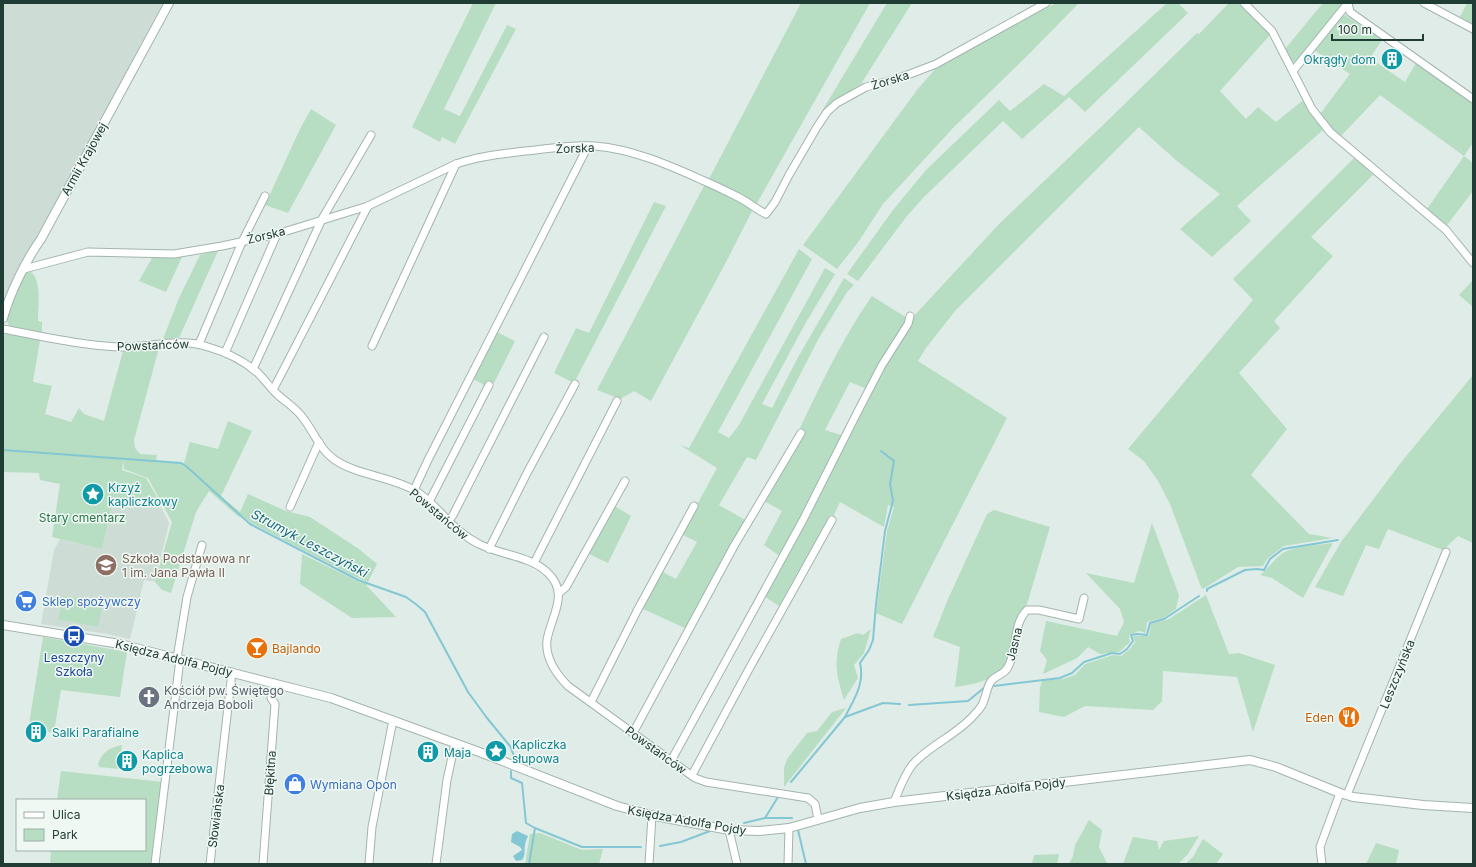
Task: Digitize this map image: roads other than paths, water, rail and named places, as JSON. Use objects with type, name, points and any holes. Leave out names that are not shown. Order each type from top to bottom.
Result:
[{"type":"street","name":"Armii Krajowej","points":[[3,318],[8,301],[24,269],[169,3]]},
{"type":"street","name":"Żorska","points":[[24,269],[88,252],[174,254],[242,242],[277,234],[368,206],[456,164],[468,160],[494,155],[562,147],[588,146],[626,151],[672,167],[703,180],[738,197],[757,210],[766,214],[775,202],[817,127],[827,112],[837,103],[866,87],[897,79],[936,64],[1046,3]]},
{"type":"street","points":[[1244,3],[1272,31],[1312,109],[1330,132],[1446,230],[1473,263]]},
{"type":"street","points":[[1293,71],[1348,3]]},
{"type":"street","points":[[1348,3],[1350,12]]},
{"type":"street","points":[[1424,3],[1473,29]]},
{"type":"street","points":[[1340,13],[1350,12],[1473,99]]},
{"type":"street","points":[[253,369],[322,219],[371,135]]},
{"type":"street","points":[[414,490],[588,146]]},
{"type":"street","points":[[372,346],[456,164]]},
{"type":"street","points":[[198,344],[242,242],[265,196]]},
{"type":"street","points":[[273,390],[368,206]]},
{"type":"street","points":[[225,353],[277,234]]},
{"type":"street","points":[[671,761],[803,520],[879,371],[908,324],[910,316]]},
{"type":"street","name":"Powstańców","points":[[3,329],[49,338],[104,346],[124,347],[180,343],[198,344],[225,353],[253,369],[273,390],[299,413],[330,456],[341,463],[414,490],[429,502],[465,537],[489,549],[534,563],[543,568],[551,576],[559,594],[559,602],[548,639],[548,651],[555,672],[562,680],[692,775],[706,782],[808,798],[815,804],[818,819]]},
{"type":"street","points":[[448,522],[453,515],[544,337]]},
{"type":"street","points":[[429,502],[489,384]]},
{"type":"street","points":[[489,549],[537,454],[575,384]]},
{"type":"street","points":[[534,563],[617,401]]},
{"type":"street","points":[[633,733],[734,546],[801,432]]},
{"type":"street","points":[[290,507],[319,442]]},
{"type":"street","points":[[559,594],[566,587],[625,481]]},
{"type":"street","points":[[591,702],[637,611],[694,506]]},
{"type":"street","points":[[692,775],[832,520]]},
{"type":"street","points":[[155,864],[178,658],[187,596],[202,545]]},
{"type":"street","name":"Leszczyńska","points":[[1322,864],[1320,847],[1344,794],[1446,552]]},
{"type":"street","name":"Jasna","points":[[894,802],[904,779],[913,765],[931,748],[974,716],[984,702],[987,689],[993,680],[1003,673],[1008,667],[1013,654],[1021,616],[1026,610],[1039,610],[1079,619],[1084,598]]},
{"type":"street","name":"Księdza Adolfa Pojdy","points":[[3,625],[108,642],[178,658],[339,700],[617,806],[652,816],[729,830],[752,831],[790,828],[860,808],[894,802],[1250,760],[1276,767],[1344,794]]},
{"type":"street","name":"Słowiańska","points":[[210,864],[232,672]]},
{"type":"street","name":"Błękitna","points":[[263,864],[275,704],[271,698],[274,683]]},
{"type":"street","points":[[369,864],[372,827],[393,720]]},
{"type":"street","points":[[436,864],[447,780],[455,743]]},
{"type":"street","points":[[1344,794],[1423,805],[1473,808]]},
{"type":"street","points":[[649,864],[652,816]]},
{"type":"street","points":[[788,864],[790,828]]},
{"type":"street","points":[[729,830],[737,864]]},
{"type":"water","points":[[517,831],[528,836],[523,858],[522,860],[516,861],[513,856],[522,850],[520,847],[511,842],[512,834]]},
{"type":"waterway","name":"Strumyk Leszczyński","points":[[3,450],[181,463],[250,524],[358,580],[406,597],[425,612],[468,692],[510,746],[515,758]]},
{"type":"waterway","points":[[845,717],[860,685],[860,663],[869,650],[873,640],[885,531],[893,501],[890,484],[894,461],[881,451]]},
{"type":"waterway","points":[[1207,591],[1207,589],[1245,570],[1264,570],[1270,559],[1283,549],[1338,540]]},
{"type":"waterway","points":[[994,686],[1060,678],[1072,673],[1084,662],[1112,653],[1120,654],[1127,649],[1133,641],[1131,635],[1147,635],[1150,623],[1164,619],[1199,596]]},
{"type":"waterway","points":[[909,705],[968,701],[985,687]]},
{"type":"waterway","points":[[791,782],[845,717],[883,703],[900,704]]},
{"type":"waterway","points":[[511,771],[511,778],[522,783],[526,823],[582,847],[641,847]]},
{"type":"waterway","points":[[744,823],[765,818],[778,797]]},
{"type":"waterway","points":[[765,818],[792,818]]},
{"type":"waterway","points":[[529,864],[535,828]]},
{"type":"waterway","points":[[798,830],[806,864]]},
{"type":"waterway","points":[[660,846],[681,842],[710,831]]},
{"type":"place","name":"Okrągły dom","points":[[1392,59]]},
{"type":"place","name":"Krzyż kapliczkowy","points":[[93,494]]},
{"type":"place","name":"Szkoła Podstawowa nr 1 im. Jana Pawła II","points":[[106,565]]},
{"type":"place","name":"Sklep spożywczy","points":[[26,601]]},
{"type":"place","name":"Leszczyny Szkoła","points":[[74,636]]},
{"type":"place","name":"Bajlando","points":[[257,648]]},
{"type":"place","name":"Kościół pw. Świętego Andrzeja Boboli","points":[[149,697]]},
{"type":"place","name":"Eden","points":[[1349,717]]},
{"type":"place","name":"Salki Parafialne","points":[[36,732]]},
{"type":"place","name":"Kapliczka słupowa","points":[[496,751]]},
{"type":"place","name":"Maja","points":[[428,752]]},
{"type":"place","name":"Kaplica pogrzebowa","points":[[127,761]]},
{"type":"place","name":"Wymiana Opon","points":[[295,784]]},
{"type":"park label","name":"Stary cmentarz","points":[[82,517]]}]
